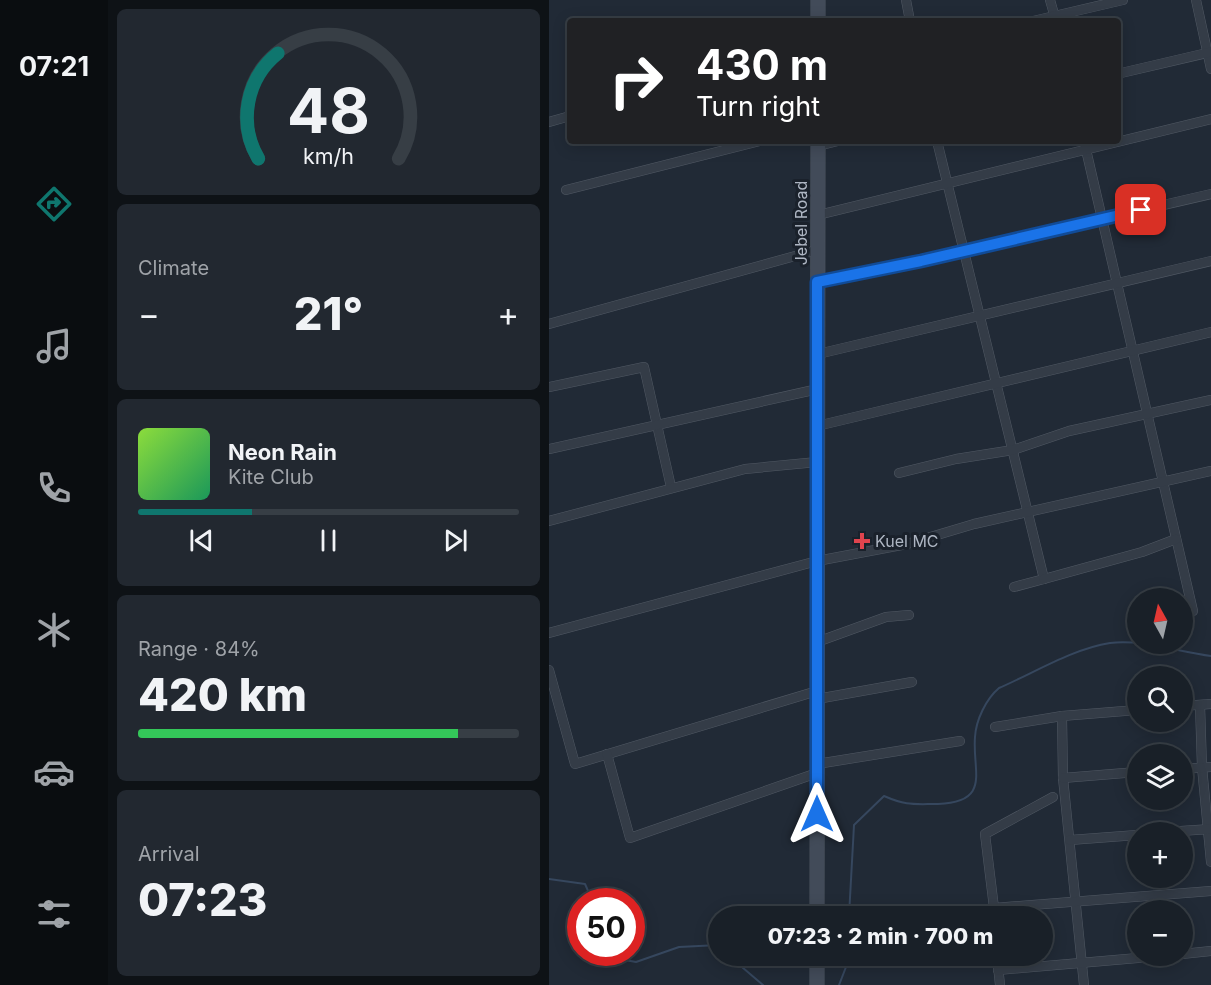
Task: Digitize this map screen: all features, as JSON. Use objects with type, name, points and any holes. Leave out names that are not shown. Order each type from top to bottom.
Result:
[{"type":"main road","points":[[818,0],[818,18]]},
{"type":"main road","name":"Jebel Road","points":[[817,906],[818,144]]},
{"type":"main road","points":[[817,966],[817,985]]},
{"type":"street","points":[[906,0],[909,18]]},
{"type":"street","points":[[1050,0],[1055,18],[1123,0]]},
{"type":"street","points":[[1196,0],[1211,69]]},
{"type":"street","points":[[1121,73],[1209,52]]},
{"type":"street","points":[[549,122],[567,117]]},
{"type":"street","points":[[1121,137],[1211,118]]},
{"type":"street","points":[[566,190],[748,144]]},
{"type":"street","points":[[938,144],[1044,579]]},
{"type":"street","points":[[818,215],[947,183],[1084,145],[1188,588]]},
{"type":"street","points":[[817,282],[1211,194]]},
{"type":"street","points":[[549,324],[817,250]]},
{"type":"street","points":[[817,354],[1211,261]]},
{"type":"street","points":[[817,426],[1211,332]]},
{"type":"street","points":[[549,387],[644,367],[671,487]]},
{"type":"street","points":[[549,449],[817,389]]},
{"type":"street","points":[[899,473],[955,459],[1013,450],[1069,431],[1211,400]]},
{"type":"street","points":[[549,520],[745,469],[817,462]]},
{"type":"street","points":[[549,633],[817,561],[907,544],[940,533],[1211,471]]},
{"type":"street","points":[[1014,587],[1142,552],[1176,538]]},
{"type":"street","points":[[817,642],[886,617],[909,615]]},
{"type":"street","points":[[549,670],[575,764],[817,695],[912,682]]},
{"type":"street","points":[[1193,705],[1211,704]]},
{"type":"street","points":[[1200,705],[1211,862]]},
{"type":"street","points":[[995,726],[1062,716],[1127,711]]},
{"type":"street","points":[[1062,716],[1063,778],[1085,985]]},
{"type":"street","points":[[607,754],[630,838],[817,769],[960,741]]},
{"type":"street","points":[[1063,778],[1127,773]]},
{"type":"street","points":[[994,906],[985,834],[1053,797]]},
{"type":"street","points":[[1193,830],[1210,829]]},
{"type":"street","points":[[1070,840],[1127,836]]},
{"type":"street","points":[[1036,906],[1077,900],[1211,891]]},
{"type":"street","points":[[1193,953],[1211,951]]},
{"type":"street","points":[[998,970],[1127,959]]},
{"type":"street","points":[[998,966],[1000,985]]},
{"type":"waterway","points":[[850,906],[854,825],[884,796],[905,803],[938,804],[955,802],[973,791],[976,782],[977,724],[986,704],[999,688],[1067,656],[1110,643],[1148,644],[1211,656]]},
{"type":"waterway","points":[[549,879],[585,884],[587,888]]},
{"type":"waterway","points":[[645,959],[679,947],[708,946]]},
{"type":"waterway","points":[[741,966],[763,985]]},
{"type":"waterway","points":[[839,985],[846,966]]},
{"type":"place","name":"Kuel MC","points":[[862,541]]},
{"type":"route","points":[[817,814],[817,282],[921,261],[1141,210]]}]
